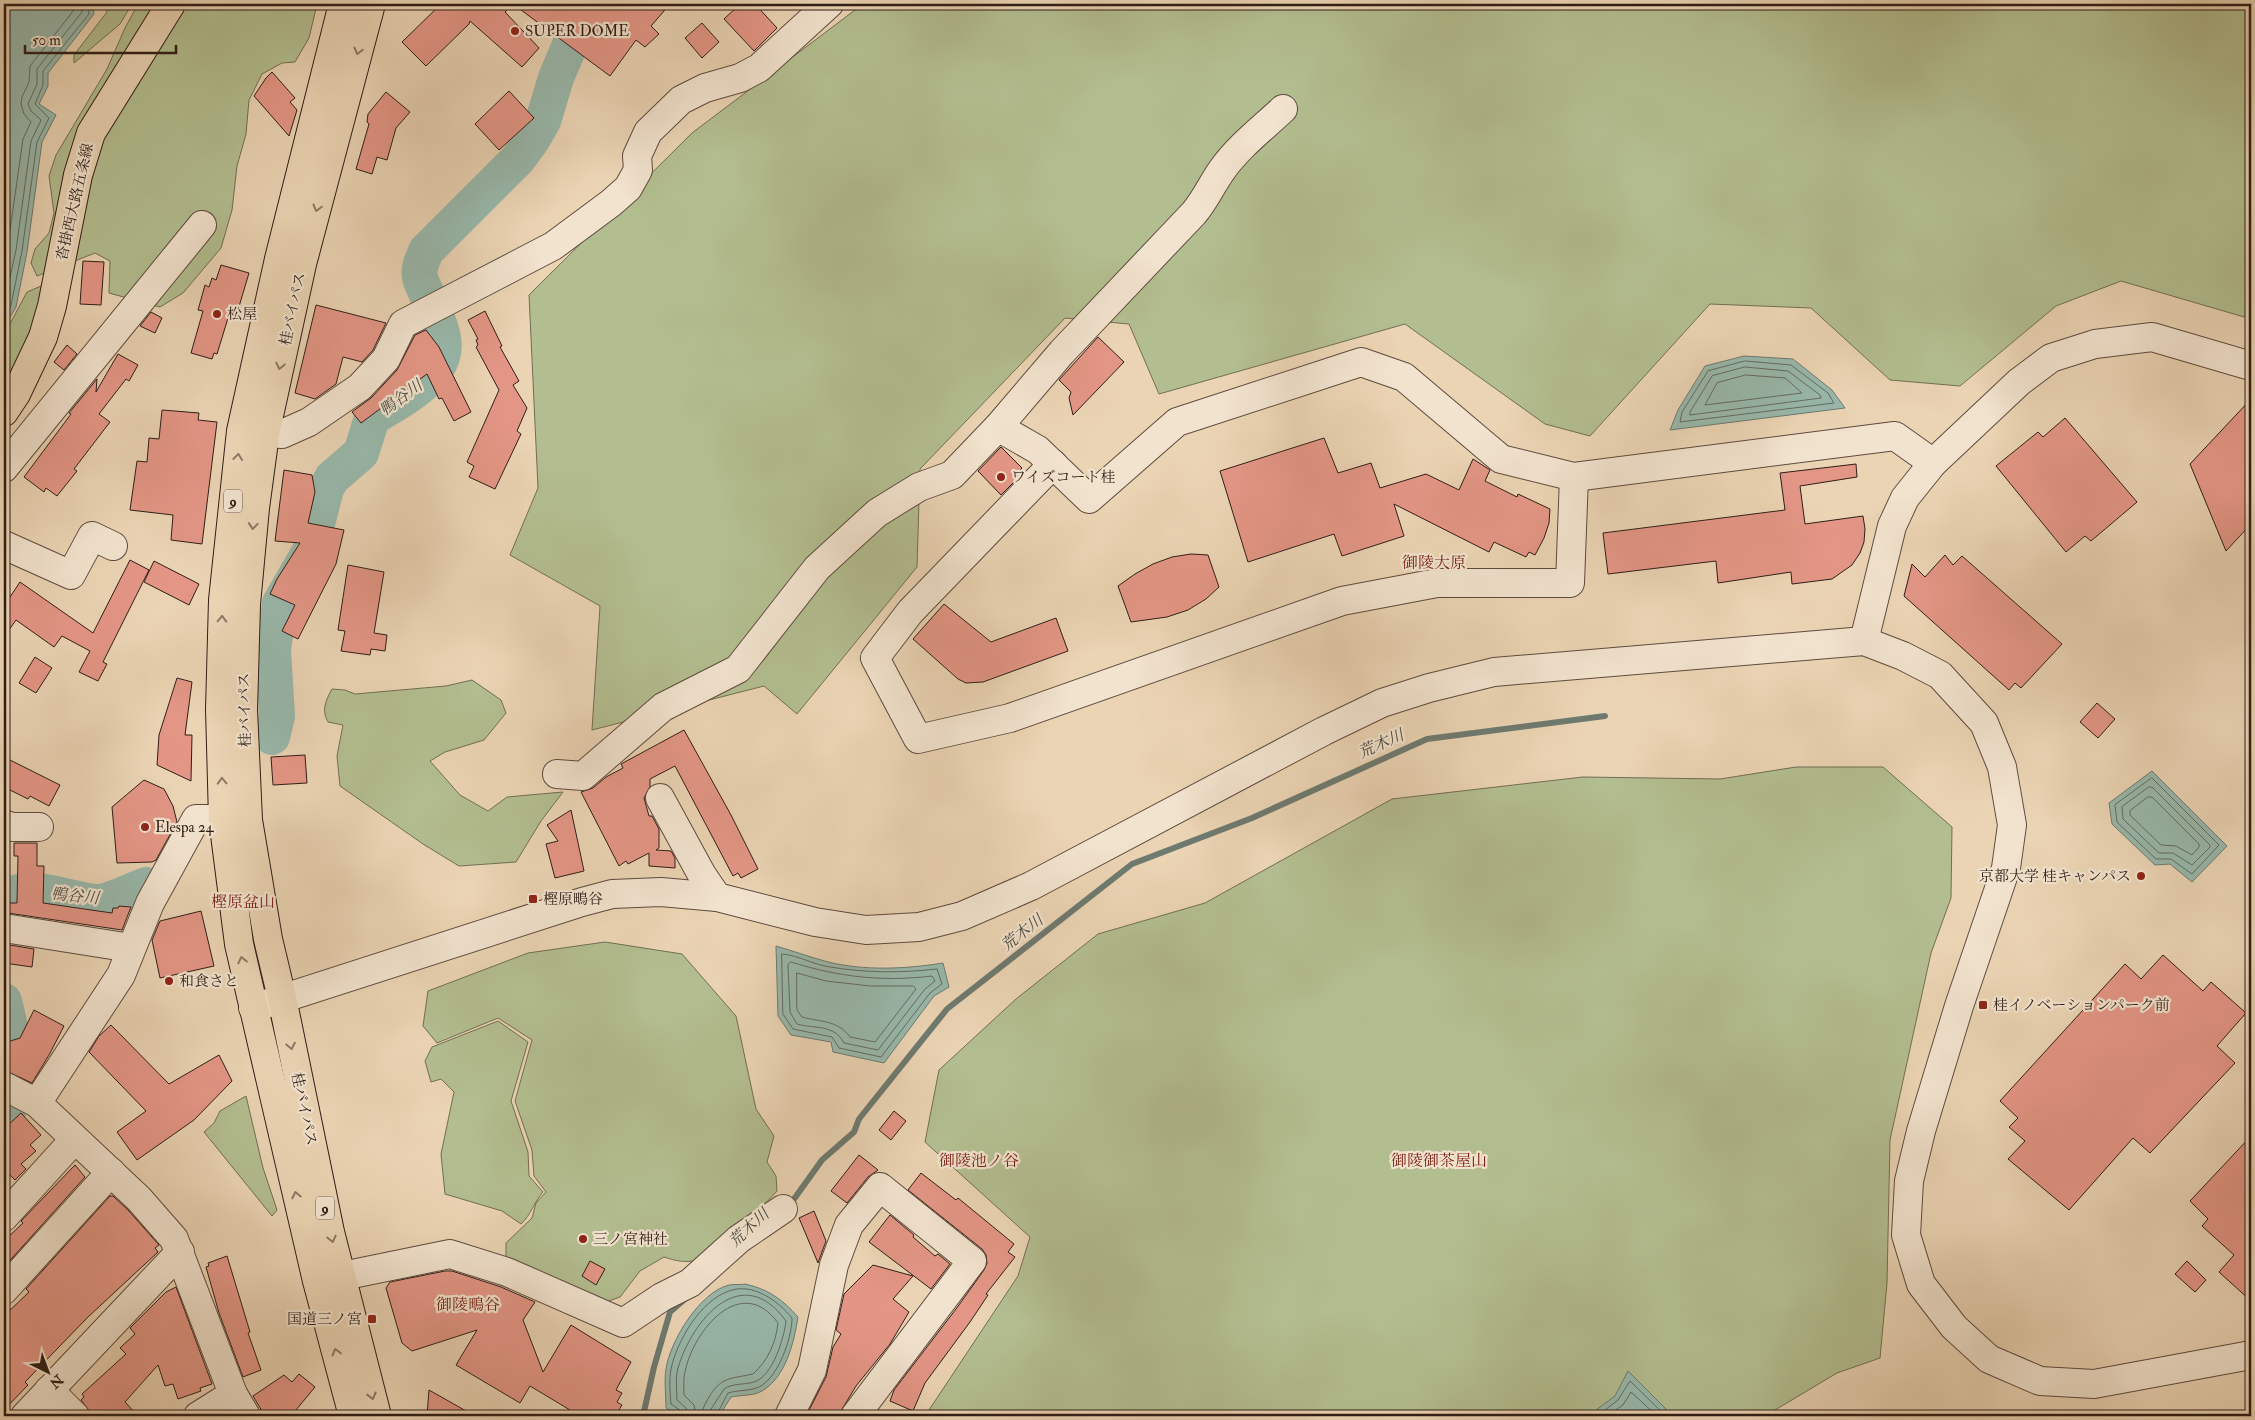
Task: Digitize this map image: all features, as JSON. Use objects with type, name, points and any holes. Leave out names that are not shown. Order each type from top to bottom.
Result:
[{"type":"main road","name":"沓掛西大路五条線","points":[[4,412],[16,394],[43,337],[52,306],[78,175],[91,133],[171,4]]},
{"type":"main road","name":"桂バイパス","points":[[343,4],[279,259],[253,433],[223,600],[220,709],[223,819],[239,944],[253,1008],[329,1278],[377,1416]]},
{"type":"main road","name":"桂バイパス","points":[[353,1416],[282,998],[268,939],[248,820],[243,710],[246,604],[255,508],[253,433],[302,264],[370,4]]},
{"type":"street","points":[[253,433],[282,434],[309,422],[360,386],[386,359],[404,324],[553,246],[612,203],[628,188],[638,170],[637,156],[648,132],[681,100],[705,88],[740,78],[759,68],[820,9]]},
{"type":"street","points":[[557,774],[583,776],[663,708],[738,669],[817,568],[877,513],[919,487],[952,475],[998,427],[1062,352],[1194,213],[1208,196],[1222,170],[1236,154],[1283,109]]},
{"type":"street","points":[[4,468],[202,225]]},
{"type":"street","points":[[1864,641],[1892,526],[1905,498],[1932,463],[2020,382],[2051,358],[2095,344],[2152,336],[2251,366]]},
{"type":"street","points":[[998,427],[1038,450],[1090,499],[1177,422],[1362,362],[1404,377],[1501,460],[1574,478],[1895,436],[1932,463]]},
{"type":"street","points":[[1053,464],[910,612],[875,658],[918,739],[1010,718],[1342,600],[1437,584],[1570,583],[1574,478]]},
{"type":"street","points":[[4,545],[71,575],[92,536],[113,546]]},
{"type":"street","points":[[253,1008],[572,905],[612,894],[661,892],[717,897],[815,922],[858,929],[918,927],[962,916],[1030,886],[1324,731],[1382,703],[1429,688],[1494,672],[1864,641],[1903,656],[1940,675],[1984,723],[2002,767],[2012,825],[2006,868],[1921,1131],[1909,1181],[1906,1235],[1921,1284],[1954,1327],[1989,1359],[2040,1381],[2094,1384],[2251,1355]]},
{"type":"street","points":[[660,798],[702,875],[717,897]]},
{"type":"street","points":[[37,1103],[121,975],[150,902],[196,819],[223,819]]},
{"type":"street","points":[[4,824],[12,827],[39,827]]},
{"type":"street","points":[[4,928],[131,948]]},
{"type":"street","points":[[4,1086],[37,1103],[74,1140],[140,1199],[170,1234],[180,1252],[240,1405],[198,1416]]},
{"type":"street","points":[[4,1217],[74,1140]]},
{"type":"street","points":[[4,1290],[111,1172]]},
{"type":"street","points":[[789,1416],[812,1370],[834,1265],[849,1224],[880,1188],[972,1261],[855,1416]]},
{"type":"street","points":[[329,1278],[450,1254],[506,1272],[623,1324],[662,1297],[690,1283],[739,1239],[783,1210]]},
{"type":"street","points":[[25,1416],[180,1252]]},
{"type":"street","points":[[49,1390],[75,1416]]},
{"type":"green space","points":[[105,4],[132,4],[120,24],[74,63],[74,55],[107,12]]},
{"type":"green space","points":[[138,4],[317,4],[309,38],[295,62],[282,63],[262,74],[249,100],[246,134],[237,166],[232,210],[221,248],[183,293],[160,307],[109,293],[110,261],[95,253],[37,276],[31,263],[35,249],[49,233],[54,213],[49,176],[56,155],[107,69]]},
{"type":"green space","points":[[863,4],[2251,4],[2251,319],[2121,281],[2056,306],[1960,386],[1890,380],[1811,308],[1710,304],[1590,436],[1545,424],[1405,324],[1159,394],[1129,324],[1065,318],[920,469],[917,567],[797,714],[764,686],[592,730],[600,606],[510,555],[538,488],[529,295],[692,133]]},
{"type":"green space","points":[[46,284],[47,296],[4,398],[4,335],[27,292]]},
{"type":"green space","points":[[472,680],[501,700],[506,713],[484,740],[445,752],[430,761],[460,795],[488,811],[507,797],[563,792],[541,821],[516,862],[459,866],[423,844],[340,786],[337,756],[343,725],[328,722],[325,713],[326,701],[332,689],[345,690],[355,694],[446,686]]},
{"type":"green space","points":[[1796,767],[1883,767],[1952,827],[1951,898],[1931,953],[1890,1140],[1887,1283],[1880,1358],[1837,1373],[1765,1416],[925,1416],[1018,1276],[1030,1237],[925,1142],[939,1070],[1016,999],[1098,934],[1205,903],[1392,799],[1583,777],[1720,779]]},
{"type":"green space","points":[[605,942],[682,954],[736,1016],[756,1109],[774,1136],[767,1162],[776,1176],[777,1191],[738,1229],[705,1256],[693,1261],[664,1257],[640,1271],[620,1297],[603,1303],[556,1278],[506,1258],[506,1243],[532,1218],[536,1203],[546,1192],[534,1176],[532,1150],[515,1101],[532,1040],[498,1018],[437,1043],[423,1026],[428,991],[528,953]]},
{"type":"green space","points":[[498,1021],[528,1042],[511,1101],[528,1152],[529,1176],[543,1192],[521,1224],[502,1211],[445,1194],[441,1154],[454,1092],[441,1079],[431,1082],[425,1061],[432,1047]]},
{"type":"green space","points":[[246,1096],[263,1168],[277,1210],[272,1216],[204,1132],[214,1123],[220,1111]]},
{"type":"water","points":[[4,4],[93,4],[94,14],[48,73],[48,86],[39,104],[56,115],[42,142],[27,252],[16,307],[4,328]]},
{"type":"water","points":[[1744,356],[1793,359],[1832,390],[1845,408],[1670,430],[1678,410],[1705,366]]},
{"type":"water","points":[[2152,771],[2227,846],[2192,882],[2170,864],[2155,865],[2112,824],[2109,803]]},
{"type":"water","points":[[776,946],[828,962],[856,967],[900,968],[943,963],[949,987],[934,996],[884,1063],[833,1052],[831,1042],[791,1035],[778,1016]]},
{"type":"water","points":[[745,1284],[774,1296],[798,1317],[791,1348],[783,1368],[770,1385],[759,1393],[731,1397],[719,1416],[681,1416],[666,1408],[666,1369],[673,1345],[688,1319],[707,1297],[718,1289],[729,1285]]},
{"type":"water","points":[[1628,1371],[1673,1416],[1588,1416],[1615,1396]]},
{"type":"building","points":[[441,4],[513,4],[505,12],[539,48],[522,67],[470,21],[426,66],[402,42]]},
{"type":"building","points":[[513,4],[670,4],[651,26],[659,34],[645,47],[636,40],[610,76]]},
{"type":"building","points":[[740,4],[755,4],[777,28],[754,51],[724,19]]},
{"type":"building","points":[[702,23],[719,42],[702,58],[685,38]]},
{"type":"building","points":[[272,72],[295,98],[290,102],[297,110],[289,136],[254,96]]},
{"type":"building","points":[[509,91],[534,118],[499,150],[475,124]]},
{"type":"building","points":[[386,92],[410,112],[396,128],[387,160],[377,157],[372,174],[356,169],[369,124],[367,122],[368,114]]},
{"type":"building","points":[[83,261],[104,262],[101,305],[80,304]]},
{"type":"building","points":[[221,265],[249,273],[235,320],[228,318],[217,354],[214,353],[212,359],[191,353],[203,311],[198,310],[205,285],[209,287],[212,278],[216,280]]},
{"type":"building","points":[[316,305],[386,323],[373,350],[362,362],[343,357],[336,384],[315,399],[295,393]]},
{"type":"building","points":[[485,311],[502,346],[500,347],[519,381],[513,385],[527,408],[517,431],[521,434],[495,489],[469,477],[474,466],[467,462],[499,390],[476,347],[478,345],[476,340],[478,339],[468,320]]},
{"type":"building","points":[[151,312],[162,318],[155,333],[140,326]]},
{"type":"building","points":[[426,330],[439,347],[471,412],[454,421],[442,398],[439,399],[427,374],[361,423],[352,412],[371,398],[397,370],[415,335]]},
{"type":"building","points":[[1098,337],[1124,362],[1073,415],[1069,398],[1071,392],[1059,380]]},
{"type":"building","points":[[67,345],[77,354],[64,370],[54,362]]},
{"type":"building","points":[[118,354],[138,365],[129,381],[126,379],[99,414],[110,422],[74,469],[77,471],[57,496],[46,488],[44,492],[24,477],[71,414],[69,413],[97,379],[96,392]]},
{"type":"building","points":[[2251,399],[2251,524],[2226,551],[2190,464]]},
{"type":"building","points":[[162,410],[199,413],[198,420],[217,422],[202,544],[171,540],[173,515],[130,510],[137,461],[147,462],[149,438],[159,439]]},
{"type":"building","points":[[2065,418],[2137,502],[2091,541],[2085,536],[2066,552],[1996,466],[2038,432],[2043,437]]},
{"type":"building","points":[[1324,438],[1338,473],[1371,463],[1380,488],[1426,474],[1459,490],[1473,459],[1490,470],[1485,481],[1517,497],[1518,494],[1550,509],[1549,523],[1544,538],[1535,555],[1529,552],[1526,557],[1494,542],[1489,552],[1394,504],[1404,536],[1342,556],[1334,534],[1248,562],[1220,471]]},
{"type":"building","name":"ワイズコート桂","points":[[1001,447],[1022,468],[1016,474],[1019,477],[1001,495],[978,471]]},
{"type":"building","points":[[1856,464],[1857,477],[1800,486],[1805,524],[1863,516],[1864,542],[1860,553],[1852,565],[1832,579],[1792,584],[1791,572],[1718,583],[1716,561],[1608,574],[1603,533],[1785,510],[1780,473]]},
{"type":"building","points":[[284,470],[312,475],[315,492],[308,523],[344,530],[336,564],[298,639],[282,631],[295,605],[270,594],[277,579],[300,543],[275,541]]},
{"type":"building","points":[[1191,554],[1208,555],[1219,587],[1206,599],[1188,610],[1167,617],[1131,622],[1118,586],[1153,564],[1172,557]]},
{"type":"building","points":[[1945,555],[1953,565],[1962,556],[2062,644],[2021,688],[2015,683],[2009,690],[1904,596],[1912,564],[1925,577]]},
{"type":"building","points":[[130,560],[149,570],[103,662],[107,664],[98,681],[79,672],[90,651],[62,636],[54,647],[16,620],[4,637],[4,606],[20,582],[93,633]]},
{"type":"building","points":[[154,561],[199,584],[189,605],[144,582]]},
{"type":"building","points":[[348,565],[384,572],[374,633],[387,635],[385,651],[371,649],[370,655],[341,651],[345,631],[338,630]]},
{"type":"building","points":[[944,604],[991,642],[1056,618],[1068,651],[983,682],[966,683],[958,679],[913,639]]},
{"type":"building","points":[[35,657],[52,668],[36,693],[19,683]]},
{"type":"building","points":[[177,678],[192,682],[185,735],[192,735],[191,781],[157,765],[159,735]]},
{"type":"building","points":[[2097,703],[2115,719],[2098,738],[2080,722]]},
{"type":"building","points":[[684,730],[731,815],[758,869],[741,878],[738,873],[733,876],[675,766],[650,779],[650,787],[644,798],[649,816],[652,816],[659,829],[659,848],[656,850],[671,851],[675,858],[675,868],[649,866],[649,853],[628,864],[626,861],[619,866],[581,792],[593,788],[606,777],[623,768],[621,764]]},
{"type":"building","points":[[305,755],[307,783],[273,785],[271,757]]},
{"type":"building","points":[[8,759],[60,785],[49,806],[30,796],[28,799],[4,787],[4,768]]},
{"type":"building","name":"Elespa 24","points":[[144,780],[164,789],[173,806],[177,822],[156,860],[152,862],[117,863],[112,807]]},
{"type":"building","points":[[571,810],[584,871],[555,878],[546,844],[558,841],[547,825]]},
{"type":"building","points":[[14,843],[37,843],[37,866],[44,866],[43,903],[112,913],[113,908],[118,908],[119,906],[131,907],[122,930],[8,913],[9,903],[17,903],[18,856],[14,856]]},
{"type":"building","points":[[201,911],[214,966],[160,978],[152,940],[160,921]]},
{"type":"building","points":[[4,944],[34,949],[32,967],[4,963]]},
{"type":"building","points":[[2163,955],[2203,991],[2211,982],[2246,1013],[2217,1046],[2235,1063],[2150,1153],[2133,1138],[2069,1210],[2008,1159],[2025,1141],[2009,1127],[2018,1118],[2000,1101],[2125,964],[2141,979]]},
{"type":"building","points":[[34,1010],[64,1026],[32,1083],[4,1070],[4,1043],[20,1038]]},
{"type":"building","points":[[111,1025],[169,1084],[219,1055],[232,1081],[194,1120],[137,1160],[117,1132],[146,1111],[89,1052],[99,1036]]},
{"type":"building","points":[[894,1111],[906,1121],[891,1140],[879,1130]]},
{"type":"building","points":[[21,1113],[41,1135],[30,1145],[36,1151],[21,1164],[26,1169],[15,1180],[10,1175],[4,1180],[4,1129]]},
{"type":"building","points":[[2251,1136],[2251,1301],[2219,1272],[2234,1255],[2202,1226],[2208,1219],[2190,1201]]},
{"type":"building","points":[[859,1155],[878,1170],[868,1177],[847,1203],[831,1191]]},
{"type":"building","points":[[75,1165],[85,1177],[4,1267],[4,1241],[23,1223],[21,1221]]},
{"type":"building","points":[[921,1173],[956,1200],[958,1198],[1014,1244],[1008,1252],[1015,1257],[986,1294],[988,1295],[970,1322],[925,1383],[913,1411],[890,1401],[894,1390],[956,1309],[987,1263],[986,1255],[982,1249],[908,1190]]},
{"type":"building","points":[[110,1196],[113,1196],[128,1210],[159,1245],[155,1248],[158,1252],[88,1317],[25,1382],[28,1385],[4,1410],[4,1316],[29,1292],[26,1289]]},
{"type":"building","points":[[814,1211],[826,1241],[818,1263],[799,1218]]},
{"type":"building","points":[[890,1215],[935,1256],[938,1254],[950,1264],[931,1289],[869,1242]]},
{"type":"building","points":[[227,1256],[250,1332],[248,1333],[261,1370],[243,1377],[219,1313],[206,1267],[209,1266],[208,1263]]},
{"type":"building","points":[[590,1261],[605,1269],[596,1285],[582,1276]]},
{"type":"building","points":[[2187,1261],[2206,1280],[2195,1292],[2175,1274]]},
{"type":"building","points":[[873,1265],[913,1276],[893,1299],[909,1312],[890,1344],[856,1386],[841,1411],[838,1410],[835,1416],[806,1416],[826,1377],[833,1347],[841,1334],[836,1330],[844,1294]]},
{"type":"building","points":[[452,1271],[501,1287],[535,1302],[523,1320],[543,1372],[571,1325],[631,1362],[616,1390],[622,1393],[617,1402],[622,1405],[615,1416],[580,1416],[530,1386],[520,1403],[456,1365],[477,1330],[412,1351],[402,1343],[386,1288],[390,1282]]},
{"type":"building","points":[[176,1287],[212,1384],[200,1388],[201,1391],[178,1399],[173,1384],[165,1386],[158,1365],[125,1402],[138,1416],[90,1416],[90,1412],[81,1400],[84,1397],[82,1394],[126,1354],[120,1348],[135,1334],[130,1328],[166,1292]]},
{"type":"building","points":[[299,1374],[315,1387],[291,1416],[265,1416],[253,1396],[284,1375],[292,1382]]},
{"type":"building","points":[[429,1390],[475,1416],[427,1416]]},
{"type":"waterway","name":"鴨谷川","points":[[272,737],[277,716],[273,649],[280,603],[310,551],[326,489],[332,478],[361,453],[372,418],[417,389],[434,372],[440,362],[443,351],[441,330],[421,282],[420,270],[426,251],[518,159],[532,140],[543,121],[556,78],[587,4]]},
{"type":"waterway","name":"荒木川","points":[[789,1206],[822,1160],[854,1132],[859,1119],[947,1009],[1132,864],[1252,818],[1427,739],[1605,716]]},
{"type":"waterway","name":"鴨谷川","points":[[4,899],[14,893],[37,891],[98,902],[115,898],[146,885]]},
{"type":"waterway","name":"鴨谷川","points":[[4,1001],[12,1042],[12,1082]]},
{"type":"waterway","name":"鴨谷川","points":[[4,1118],[10,1103]]},
{"type":"waterway","name":"荒木川","points":[[643,1416],[654,1367],[670,1312],[685,1299]]},
{"type":"place","name":"SUPER DOME","points":[[515,31]]},
{"type":"place","name":"松屋","points":[[217,314]]},
{"type":"place","name":"ワイズコート桂","points":[[1001,477]]},
{"type":"place","name":"Elespa 24","points":[[145,827]]},
{"type":"place","name":"京都大学 桂キャンパス","points":[[2141,876]]},
{"type":"place","name":"樫原鴫谷","points":[[533,899]]},
{"type":"place","name":"和食さと","points":[[169,981]]},
{"type":"place","name":"桂イノベーションパーク前","points":[[1983,1005]]},
{"type":"place","name":"三ノ宮神社","points":[[583,1239]]},
{"type":"place","name":"国道三ノ宮","points":[[372,1319]]},
{"type":"district","name":"御陵大原","points":[[1434,563]]},
{"type":"district","name":"樫原盆山","points":[[243,902]]},
{"type":"district","name":"御陵池ノ谷","points":[[979,1161]]},
{"type":"district","name":"御陵御茶屋山","points":[[1439,1161]]},
{"type":"district","name":"御陵鴫谷","points":[[468,1305]]}]
